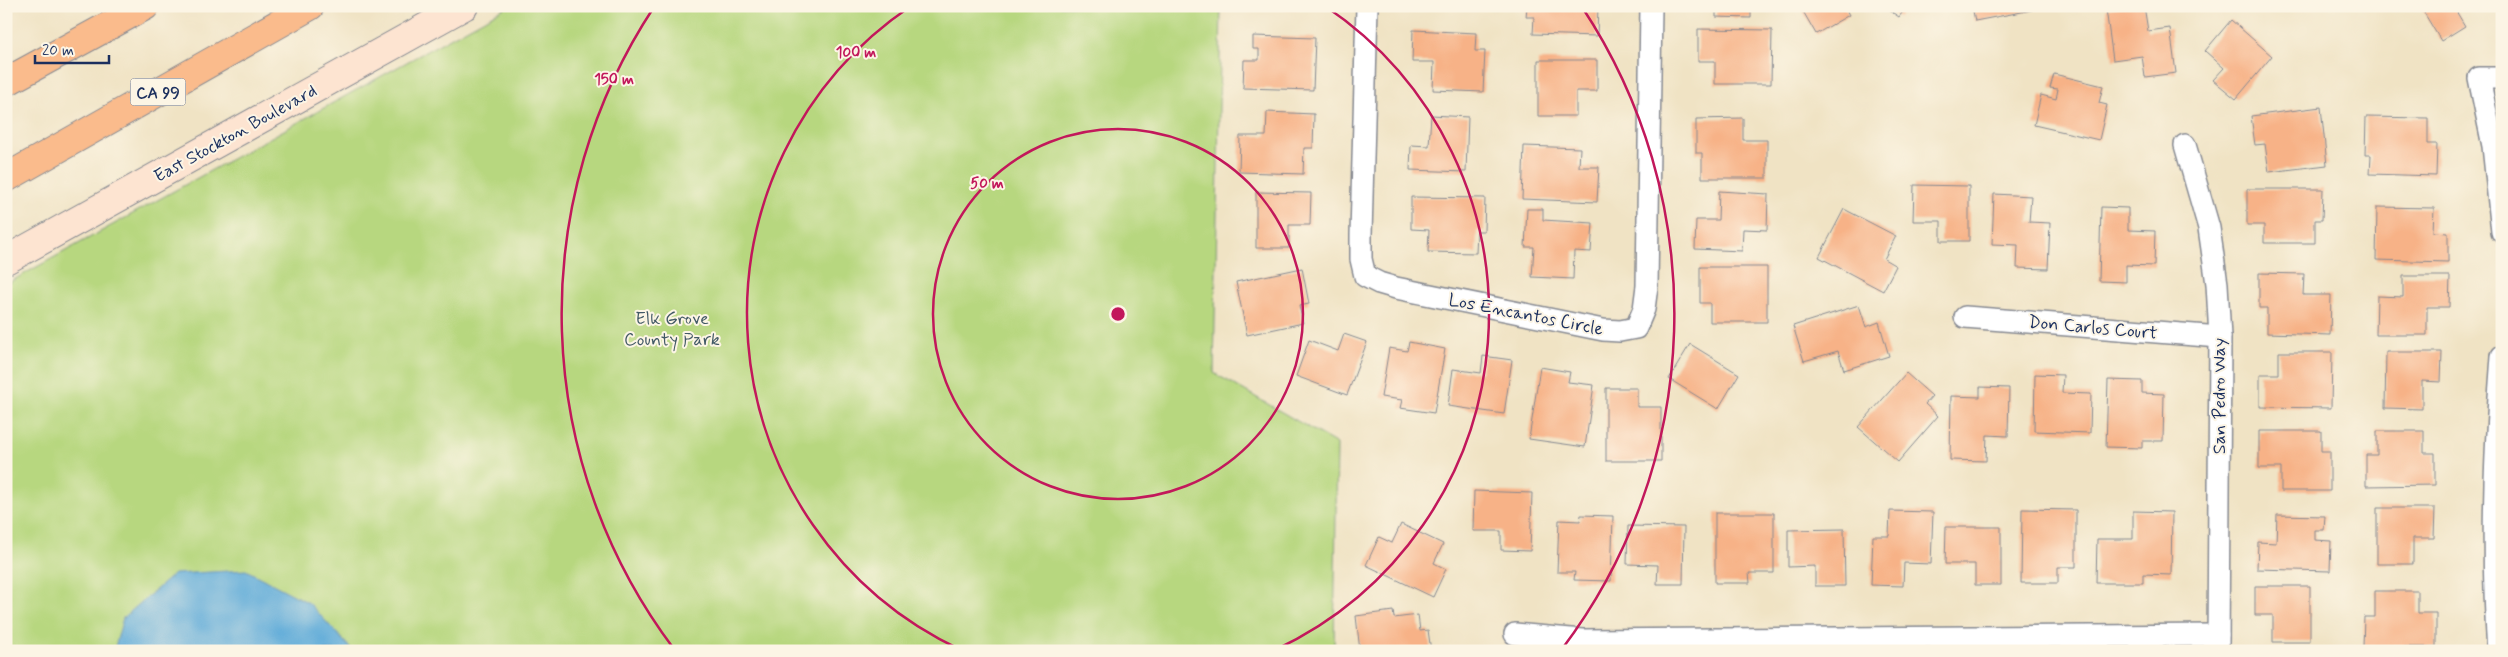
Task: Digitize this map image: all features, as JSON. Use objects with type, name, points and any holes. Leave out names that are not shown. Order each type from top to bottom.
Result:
[{"type":"highway","points":[[6,82],[145,6]]},
{"type":"highway","name":"CA 99","points":[[6,178],[310,6]]},
{"type":"street","name":"East Stockton Boulevard","points":[[6,260],[464,6]]},
{"type":"street","name":"Los Encantos Circle","points":[[1367,6],[1361,235],[1361,259],[1365,276],[1396,288],[1603,330],[1620,331],[1636,328],[1644,309],[1647,286],[1651,6]]},
{"type":"street","points":[[2502,78],[2479,78],[2493,146],[2502,232]]},
{"type":"street","name":"San Pedro Way","points":[[2185,145],[2209,228],[2217,284],[2220,338],[2218,643]]},
{"type":"street","name":"Don Carlos Court","points":[[1965,317],[2220,338]]},
{"type":"street","points":[[2498,651],[2492,542],[2494,458],[2502,356]]},
{"type":"street","points":[[1516,634],[1582,640],[2218,643]]},
{"type":"green space","name":"Elk Grove County Park","points":[[508,6],[1221,6],[1214,373],[1337,444],[1334,651],[6,651],[6,284]]},
{"type":"water","points":[[246,570],[309,603],[353,651],[114,651],[123,618],[174,574]]},
{"type":"building","points":[[1261,6],[1298,6],[1298,9],[1261,9]]},
{"type":"building","points":[[1527,6],[1598,6],[1597,36],[1533,34],[1534,17],[1526,17]]},
{"type":"building","points":[[1716,6],[1751,6],[1751,18],[1716,17]]},
{"type":"building","points":[[1800,6],[1844,6],[1849,15],[1816,34]]},
{"type":"building","points":[[1883,6],[1907,6],[1899,17]]},
{"type":"building","points":[[1972,6],[2031,6],[2032,10],[1975,21]]},
{"type":"building","points":[[2144,6],[2148,31],[2170,28],[2176,73],[2145,77],[2142,56],[2113,60],[2106,9]]},
{"type":"building","points":[[2420,6],[2453,6],[2465,26],[2441,41]]},
{"type":"building","points":[[2231,20],[2272,56],[2236,99],[2213,80],[2224,68],[2205,51]]},
{"type":"building","points":[[1698,29],[1772,30],[1771,84],[1715,84],[1715,61],[1698,61]]},
{"type":"building","points":[[1413,30],[1476,33],[1475,51],[1485,51],[1483,92],[1433,90],[1434,62],[1412,62]]},
{"type":"building","points":[[1253,36],[1315,38],[1313,90],[1243,88],[1244,60],[1259,60],[1259,49],[1253,49]]},
{"type":"building","points":[[1538,60],[1597,60],[1597,91],[1576,91],[1576,116],[1538,116]]},
{"type":"building","points":[[2054,74],[2103,86],[2099,103],[2107,105],[2099,140],[2034,125],[2041,95],[2056,99],[2058,89],[2050,88]]},
{"type":"building","points":[[2321,107],[2327,165],[2269,172],[2265,144],[2255,145],[2251,116]]},
{"type":"building","points":[[1267,112],[1314,114],[1313,148],[1304,148],[1303,174],[1239,172],[1240,136],[1266,136]]},
{"type":"building","points":[[1431,115],[1468,117],[1466,172],[1410,170],[1411,145],[1429,146]]},
{"type":"building","points":[[2366,117],[2428,118],[2428,144],[2437,144],[2436,176],[2370,174],[2371,155],[2365,155]]},
{"type":"building","points":[[1743,118],[1743,140],[1767,140],[1767,178],[1702,178],[1702,153],[1696,153],[1696,119]]},
{"type":"building","points":[[1524,146],[1580,148],[1579,167],[1599,167],[1597,202],[1522,199]]},
{"type":"building","points":[[1914,185],[1969,186],[1969,241],[1941,241],[1941,221],[1913,221]]},
{"type":"building","points":[[2247,189],[2323,189],[2322,220],[2315,220],[2315,243],[2264,243],[2264,225],[2247,225]]},
{"type":"building","points":[[1719,191],[1768,194],[1767,230],[1743,229],[1742,251],[1695,249],[1696,220],[1718,220]]},
{"type":"building","points":[[1256,192],[1311,193],[1310,225],[1289,225],[1289,248],[1256,248]]},
{"type":"building","points":[[1994,194],[2031,196],[2029,222],[2050,223],[2048,269],[2017,268],[2018,245],[1992,244]]},
{"type":"building","points":[[1411,197],[1485,198],[1484,231],[1477,231],[1476,253],[1428,252],[1429,230],[1411,229]]},
{"type":"building","points":[[2101,207],[2128,208],[2128,230],[2155,231],[2154,266],[2126,265],[2126,282],[2099,281]]},
{"type":"building","points":[[2377,207],[2434,208],[2433,232],[2448,233],[2448,262],[2376,260]]},
{"type":"building","points":[[1527,209],[1543,209],[1543,220],[1593,223],[1591,252],[1574,251],[1573,279],[1532,277],[1534,247],[1525,247]]},
{"type":"building","points":[[1844,209],[1896,236],[1884,259],[1896,266],[1883,291],[1819,257]]},
{"type":"building","points":[[1700,267],[1767,267],[1767,322],[1710,322],[1710,303],[1700,303]]},
{"type":"building","points":[[1302,268],[1309,304],[1299,306],[1303,323],[1247,335],[1236,282]]},
{"type":"building","points":[[2259,273],[2304,274],[2303,295],[2331,295],[2330,335],[2267,333],[2267,308],[2259,308]]},
{"type":"building","points":[[2403,276],[2450,276],[2449,307],[2427,307],[2427,335],[2376,335],[2377,296],[2403,297]]},
{"type":"building","points":[[1859,305],[1866,327],[1879,322],[1889,356],[1844,370],[1838,351],[1804,361],[1793,326]]},
{"type":"building","points":[[1344,334],[1367,342],[1347,395],[1296,376],[1309,340],[1338,351]]},
{"type":"building","points":[[1409,342],[1445,349],[1434,413],[1400,408],[1402,400],[1381,397],[1389,348],[1407,351]]},
{"type":"building","points":[[1690,344],[1739,374],[1718,409],[1669,379]]},
{"type":"building","points":[[2279,352],[2332,352],[2331,408],[2260,407],[2260,374],[2279,374]]},
{"type":"building","points":[[2386,352],[2442,352],[2441,382],[2422,381],[2422,409],[2385,408]]},
{"type":"building","points":[[1483,356],[1512,360],[1504,414],[1448,406],[1453,369],[1481,373]]},
{"type":"building","points":[[1540,367],[1570,372],[1568,382],[1594,385],[1585,447],[1529,439]]},
{"type":"building","points":[[1906,373],[1932,396],[1925,404],[1938,416],[1898,462],[1858,427]]},
{"type":"building","points":[[2035,374],[2063,375],[2062,393],[2091,394],[2090,433],[2034,431]]},
{"type":"building","points":[[2108,380],[2142,381],[2142,393],[2164,394],[2163,441],[2142,441],[2142,448],[2106,447]]},
{"type":"building","points":[[1980,387],[2009,388],[2008,436],[1987,435],[1986,461],[1950,460],[1951,396],[1980,397]]},
{"type":"building","points":[[1606,388],[1637,388],[1637,407],[1661,407],[1661,461],[1606,461]]},
{"type":"building","points":[[2259,431],[2321,431],[2321,451],[2330,451],[2330,491],[2281,491],[2281,468],[2259,468]]},
{"type":"building","points":[[2377,431],[2424,431],[2424,453],[2435,453],[2435,485],[2366,486],[2366,455],[2377,455]]},
{"type":"building","points":[[1474,491],[1532,493],[1530,551],[1501,550],[1501,531],[1473,531]]},
{"type":"building","points":[[2377,508],[2435,508],[2434,538],[2413,538],[2413,564],[2377,564]]},
{"type":"building","points":[[2022,509],[2076,510],[2076,567],[2058,567],[2058,583],[2021,583]]},
{"type":"building","points":[[1890,511],[1933,512],[1931,564],[1904,563],[1903,586],[1871,585],[1873,536],[1889,536]]},
{"type":"building","points":[[2133,511],[2172,512],[2171,575],[2143,574],[2143,583],[2096,583],[2097,539],[2133,539]]},
{"type":"building","points":[[1715,513],[1774,513],[1774,573],[1749,573],[1750,583],[1715,583]]},
{"type":"building","points":[[1581,515],[1613,516],[1611,581],[1574,580],[1575,572],[1557,572],[1559,520],[1580,521]]},
{"type":"building","points":[[2277,515],[2325,516],[2324,530],[2315,530],[2315,540],[2331,541],[2330,571],[2257,569],[2258,542],[2276,543]]},
{"type":"building","points":[[1401,524],[1443,544],[1434,563],[1446,569],[1433,597],[1366,565],[1379,537],[1392,543]]},
{"type":"building","points":[[1628,526],[1684,527],[1683,584],[1657,584],[1658,565],[1627,564]]},
{"type":"building","points":[[1946,527],[2001,527],[2001,585],[1975,585],[1975,564],[1945,564]]},
{"type":"building","points":[[1844,529],[1845,586],[1815,586],[1815,566],[1788,567],[1788,530]]},
{"type":"building","points":[[2255,586],[2310,586],[2310,642],[2273,642],[2273,615],[2255,615]]},
{"type":"building","points":[[2375,591],[2418,591],[2418,613],[2436,613],[2436,647],[2363,647],[2364,617],[2375,617]]},
{"type":"building","points":[[1393,611],[1394,618],[1418,615],[1420,631],[1428,630],[1431,651],[1360,651],[1356,616]]}]
